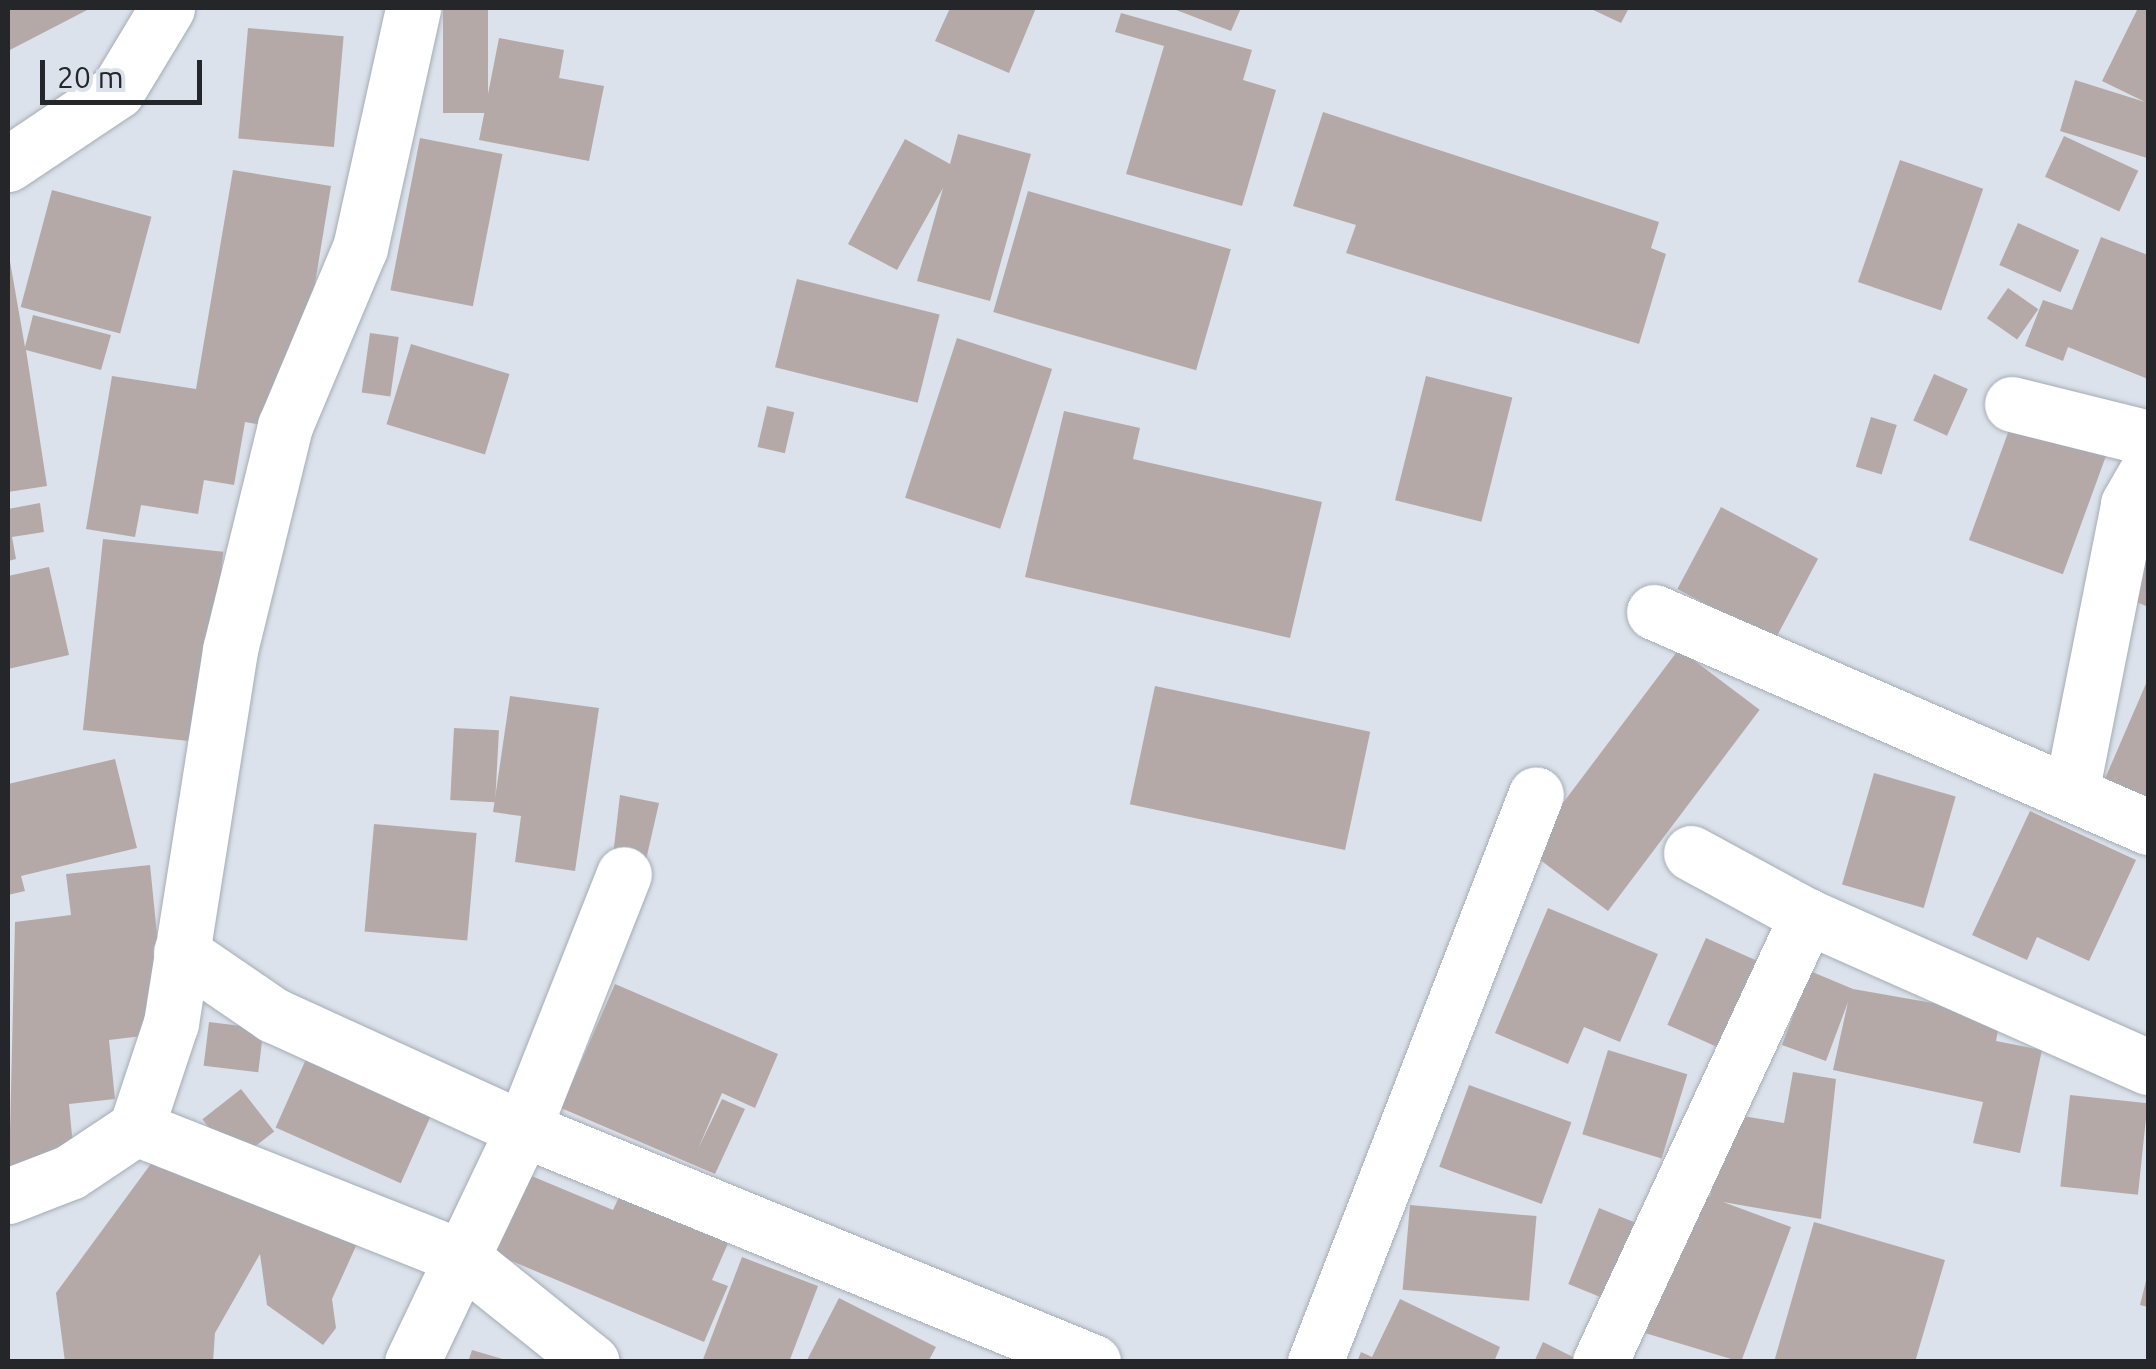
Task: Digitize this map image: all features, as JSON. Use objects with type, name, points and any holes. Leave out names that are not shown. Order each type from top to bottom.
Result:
[{"type":"street","points":[[8,164],[116,90],[167,8]]},
{"type":"street","points":[[8,1196],[70,1172],[136,1128],[171,1023],[234,631],[285,426],[360,248],[413,8]]},
{"type":"street","points":[[2012,404],[2148,438]]},
{"type":"street","points":[[2071,793],[2128,504],[2148,469]]},
{"type":"street","points":[[1654,612],[2148,826]]},
{"type":"street","points":[[1314,1362],[1536,794]]},
{"type":"street","points":[[1690,853],[1808,916],[2148,1066]]},
{"type":"street","points":[[412,1362],[523,1129],[624,874]]},
{"type":"street","points":[[1600,1362],[1808,916]]},
{"type":"street","points":[[181,952],[272,1014],[523,1129],[1063,1356]]},
{"type":"street","points":[[136,1128],[460,1256],[592,1362]]},
{"type":"building","points":[[8,8],[91,8],[8,51]]},
{"type":"building","points":[[443,8],[488,8],[488,113],[443,113]]},
{"type":"building","points":[[950,8],[1036,8],[1009,73],[935,41]]},
{"type":"building","points":[[1171,8],[1241,8],[1231,31]]},
{"type":"building","points":[[1589,8],[1629,8],[1621,23]]},
{"type":"building","points":[[2138,8],[2148,8],[2147,158],[2060,131],[2075,80],[2145,102],[2102,81]]},
{"type":"building","points":[[1121,13],[1252,50],[1243,80],[1276,90],[1242,206],[1126,174],[1164,46],[1115,32]]},
{"type":"building","points":[[248,28],[344,36],[334,147],[238,139]]},
{"type":"building","points":[[499,38],[564,50],[559,78],[604,86],[589,161],[479,140]]},
{"type":"building","points":[[1323,112],[1659,222],[1651,248],[1666,254],[1639,344],[1346,253],[1356,225],[1293,206]]},
{"type":"building","points":[[958,134],[1031,154],[990,301],[917,281],[943,188],[897,270],[848,244],[905,139],[950,164]]},
{"type":"building","points":[[2064,136],[2138,171],[2119,211],[2045,177]]},
{"type":"building","points":[[420,138],[502,154],[473,306],[390,290]]},
{"type":"building","points":[[1900,160],[1983,189],[1941,311],[1858,282]]},
{"type":"building","points":[[233,170],[331,186],[291,430],[245,422],[234,485],[204,480],[198,514],[141,505],[135,537],[86,529],[112,376],[196,389]]},
{"type":"building","points":[[52,190],[151,217],[120,334],[21,307]]},
{"type":"building","points":[[1028,191],[1231,249],[1196,370],[993,312]]},
{"type":"building","points":[[2018,223],[2079,250],[2060,292],[1999,265]]},
{"type":"building","points":[[2101,237],[2148,255],[2148,379],[2068,347],[2063,361],[2025,346],[2043,300],[2072,310]]},
{"type":"building","points":[[8,250],[25,347],[33,315],[111,335],[101,370],[26,350],[47,486],[8,492]]},
{"type":"building","points":[[797,279],[940,315],[918,403],[775,367]]},
{"type":"building","points":[[2008,288],[2038,309],[2017,340],[1987,318]]},
{"type":"building","points":[[370,333],[399,337],[390,396],[362,392]]},
{"type":"building","points":[[957,338],[1052,369],[1000,529],[905,498]]},
{"type":"building","points":[[411,344],[509,374],[485,454],[386,424]]},
{"type":"building","points":[[1934,374],[1968,389],[1947,436],[1913,421]]},
{"type":"building","points":[[1426,376],[1512,398],[1481,522],[1395,500]]},
{"type":"building","points":[[2025,386],[2119,420],[2063,574],[1969,540]]},
{"type":"building","points":[[767,406],[794,412],[785,453],[758,447]]},
{"type":"building","points":[[1064,411],[1140,428],[1133,459],[1322,502],[1290,638],[1025,577]]},
{"type":"building","points":[[1871,417],[1897,425],[1882,475],[1856,467]]},
{"type":"building","points":[[40,503],[44,532],[12,537],[16,559],[8,561],[8,509]]},
{"type":"building","points":[[1721,507],[1818,559],[1774,641],[1677,589]]},
{"type":"building","points":[[103,539],[223,552],[203,743],[83,730]]},
{"type":"building","points":[[2148,554],[2148,607],[2130,599]]},
{"type":"building","points":[[49,567],[69,655],[8,669],[8,576]]},
{"type":"building","points":[[1679,649],[1760,710],[1608,911],[1527,850]]},
{"type":"building","points":[[2148,679],[2148,800],[2104,781]]},
{"type":"building","points":[[1155,686],[1370,732],[1345,850],[1130,804]]},
{"type":"building","points":[[510,696],[599,708],[575,871],[515,862],[521,816],[493,812]]},
{"type":"building","points":[[454,728],[499,730],[495,802],[450,800]]},
{"type":"building","points":[[115,759],[137,848],[21,876],[25,891],[8,895],[8,784]]},
{"type":"building","points":[[1874,773],[1956,796],[1924,908],[1842,885]]},
{"type":"building","points":[[620,795],[659,803],[646,860],[613,856]]},
{"type":"building","points":[[2030,811],[2136,860],[2089,961],[2037,937],[2027,960],[1972,935]]},
{"type":"building","points":[[374,824],[477,833],[467,941],[365,932]]},
{"type":"building","points":[[150,865],[167,1033],[109,1040],[115,1099],[69,1104],[75,1167],[8,1216],[15,922],[71,915],[66,874]]},
{"type":"building","points":[[1548,908],[1658,954],[1620,1042],[1584,1027],[1568,1064],[1495,1033]]},
{"type":"building","points":[[1706,938],[1775,969],[1737,1056],[1667,1025]]},
{"type":"building","points":[[1810,971],[1853,989],[2001,1015],[1996,1041],[2042,1050],[2020,1153],[1973,1143],[1983,1102],[1833,1070],[1848,1002],[1826,1061],[1782,1045]]},
{"type":"building","points":[[615,984],[778,1054],[755,1108],[722,1093],[698,1149],[722,1099],[745,1109],[715,1174],[561,1108]]},
{"type":"building","points":[[209,1022],[264,1029],[258,1072],[204,1066]]},
{"type":"building","points":[[311,1048],[436,1104],[401,1183],[276,1127]]},
{"type":"building","points":[[1608,1050],[1687,1074],[1662,1158],[1582,1134]]},
{"type":"building","points":[[1793,1072],[1836,1079],[1821,1219],[1723,1202],[1791,1227],[1741,1362],[1645,1333],[1697,1192],[1710,1197],[1725,1113],[1784,1123]]},
{"type":"building","points":[[1469,1085],[1571,1122],[1542,1204],[1439,1167]]},
{"type":"building","points":[[241,1089],[274,1132],[236,1162],[202,1119]]},
{"type":"building","points":[[2070,1095],[2148,1103],[2138,1195],[2060,1186]]},
{"type":"building","points":[[153,1161],[366,1224],[332,1299],[336,1328],[323,1345],[267,1305],[260,1254],[215,1333],[213,1362],[65,1362],[56,1293]]},
{"type":"building","points":[[510,1167],[613,1210],[620,1195],[729,1241],[712,1280],[728,1286],[704,1342],[476,1246]]},
{"type":"building","points":[[1410,1205],[1537,1216],[1529,1301],[1403,1290]]},
{"type":"building","points":[[1599,1208],[1650,1229],[1619,1305],[1568,1284]]},
{"type":"building","points":[[1814,1222],[1945,1260],[1915,1362],[1774,1362]]},
{"type":"building","points":[[742,1257],[818,1286],[789,1362],[702,1362]]},
{"type":"building","points":[[2148,1273],[2148,1307],[2140,1305]]},
{"type":"building","points":[[839,1298],[936,1347],[928,1362],[806,1362]]},
{"type":"building","points":[[1400,1299],[1500,1347],[1494,1362],[1357,1362],[1361,1352],[1372,1357]]},
{"type":"building","points":[[1543,1342],[1583,1362],[1534,1362]]},
{"type":"building","points":[[472,1350],[506,1360],[506,1362],[468,1362]]}]
